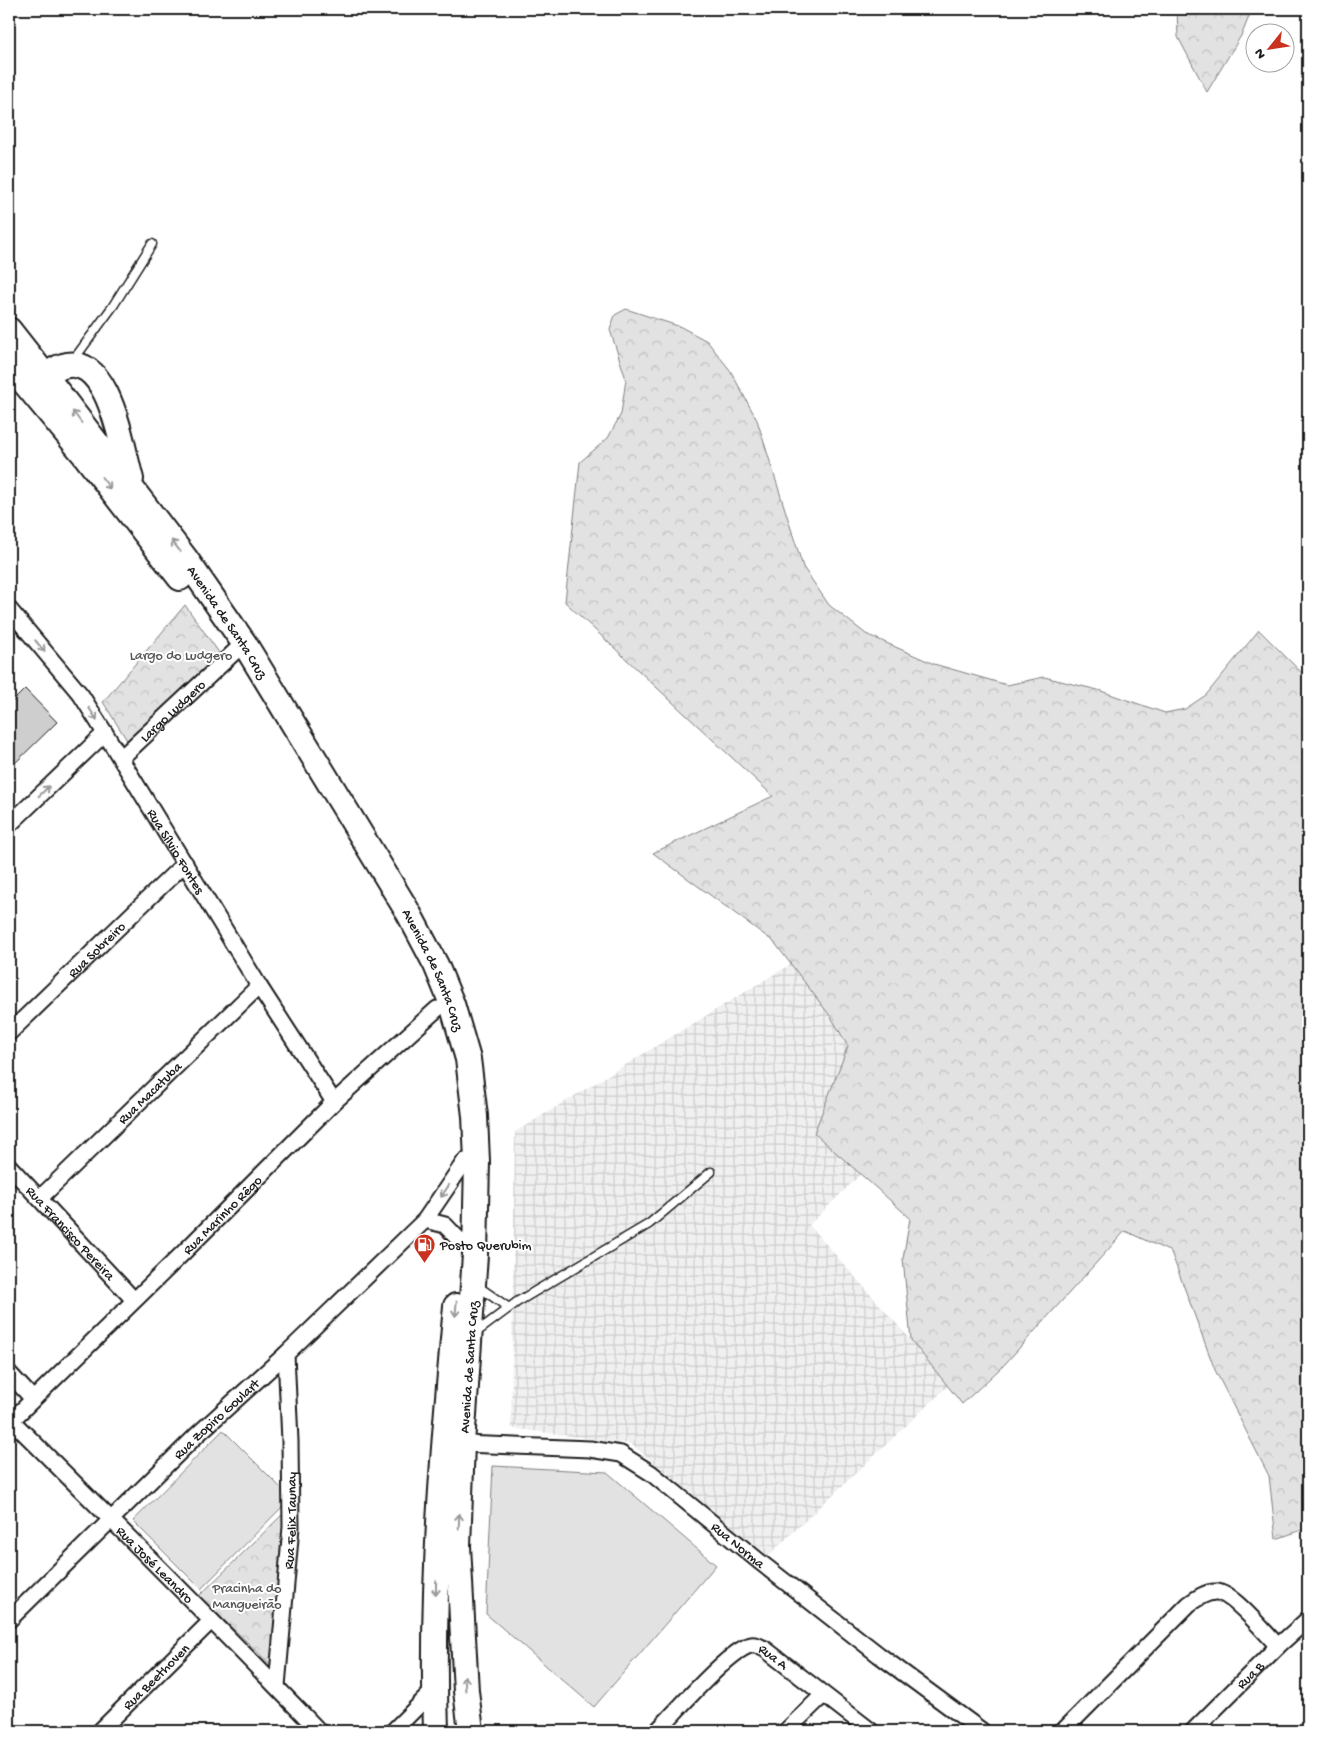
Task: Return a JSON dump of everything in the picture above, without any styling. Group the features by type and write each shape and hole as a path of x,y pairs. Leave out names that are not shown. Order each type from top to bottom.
{"main road":[{"name":"Avenida de Santa Cruz","path":"9,330 185,558 397,922 424,975 437,1009 455,1076 462,1120 465,1161 462,1243 444,1445 438,1540 434,1689 436,1731"},
{"path":"43,406 42,391 46,376 58,367 71,363 82,365 94,374 104,390 112,409 131,479 143,503"},
{"name":"Avenida de Santa Cruz","path":"9,364 83,453 173,569 238,648 408,912 436,965 452,1004 468,1059 475,1116 477,1161 473,1283 462,1444 458,1546 466,1690 471,1731"}],"street":[{"name":"Rua Sílvio Fontes","path":"9,609 80,696 105,733 260,986 334,1102"},
{"name":"Largo Ludgero","path":"121,758 238,648"},
{"path":"9,825 105,733"},
{"name":"Rua Sobreiro","path":"9,1034 185,863"},
{"name":"Rua Macatuba","path":"40,1198 260,986"},
{"name":"Rua Marinho Rêgo","path":"10,1421 334,1102 437,1009"},
{"name":"Rua Zopiro Goulart","path":"9,1620 198,1434 286,1354 425,1220 465,1161"},
{"name":"Rua Francisco Pereira","path":"9,1166 134,1300"},
{"path":"425,1220 446,1225 462,1243"},
{"name":"Rua Felix Taunay","path":"277,1686 291,1527 286,1354"},
{"path":"9,1373 32,1398"},
{"name":"Rua José Leandro","path":"10,1421 277,1686 319,1731"},
{"name":"Rua Norma","path":"462,1444 590,1450 621,1454 651,1473 760,1562 879,1655 982,1731"},
{"path":"1063,1731 1189,1604 1211,1592 1228,1595 1278,1646"},
{"name":"Rua B","path":"1194,1731 1278,1646 1308,1619"},
{"name":"Rua Beethoven","path":"100,1731 211,1622"},
{"name":"Rua A","path":"657,1731 729,1658 745,1647 754,1645 765,1649 871,1731"},
{"path":"392,1731 434,1689"},
{"path":"786,1731 823,1695"}],"lane":[{"path":"71,363 113,306 152,244"},
{"path":"470,1336 509,1308 649,1224 711,1172"},
{"path":"473,1283 509,1308"}],"shaded area":[{"path":"791,964 831,1017 848,1047 814,1133 861,1174 809,1225 911,1340 948,1386 768,1556 631,1444 511,1428 515,1132"}],"green space":[{"path":"1177,9 1252,9 1247,22 1244,22 1242,34 1207,92 1178,37"},
{"path":"626,309 681,327 707,341 730,370 757,420 803,567 829,605 866,634 934,664 1007,685 1044,677 1098,690 1165,713 1185,709 1206,695 1259,630 1308,679 1308,1528 1276,1539 1269,1476 1215,1370 1171,1252 1125,1231 1004,1365 962,1404 911,1340 903,1259 910,1218 814,1133 848,1046 831,1017 774,942 653,853 773,796 565,602 580,462 608,438 621,414 626,379 610,330 615,315"},
{"name":"Largo do Ludgero","path":"185,605 220,654 130,745 103,702"},
{"path":"223,1430 291,1498 201,1589 133,1521"},
{"path":"493,1466 607,1472 716,1565 594,1707 486,1614"},
{"name":"Pracinha do Mangueirão","path":"288,1509 278,1644 270,1664 199,1596"}],"building":[{"path":"25,689 57,722 9,769 9,705"}],"place":[{"name":"Posto Querubim","path":"424,1263"}]}
